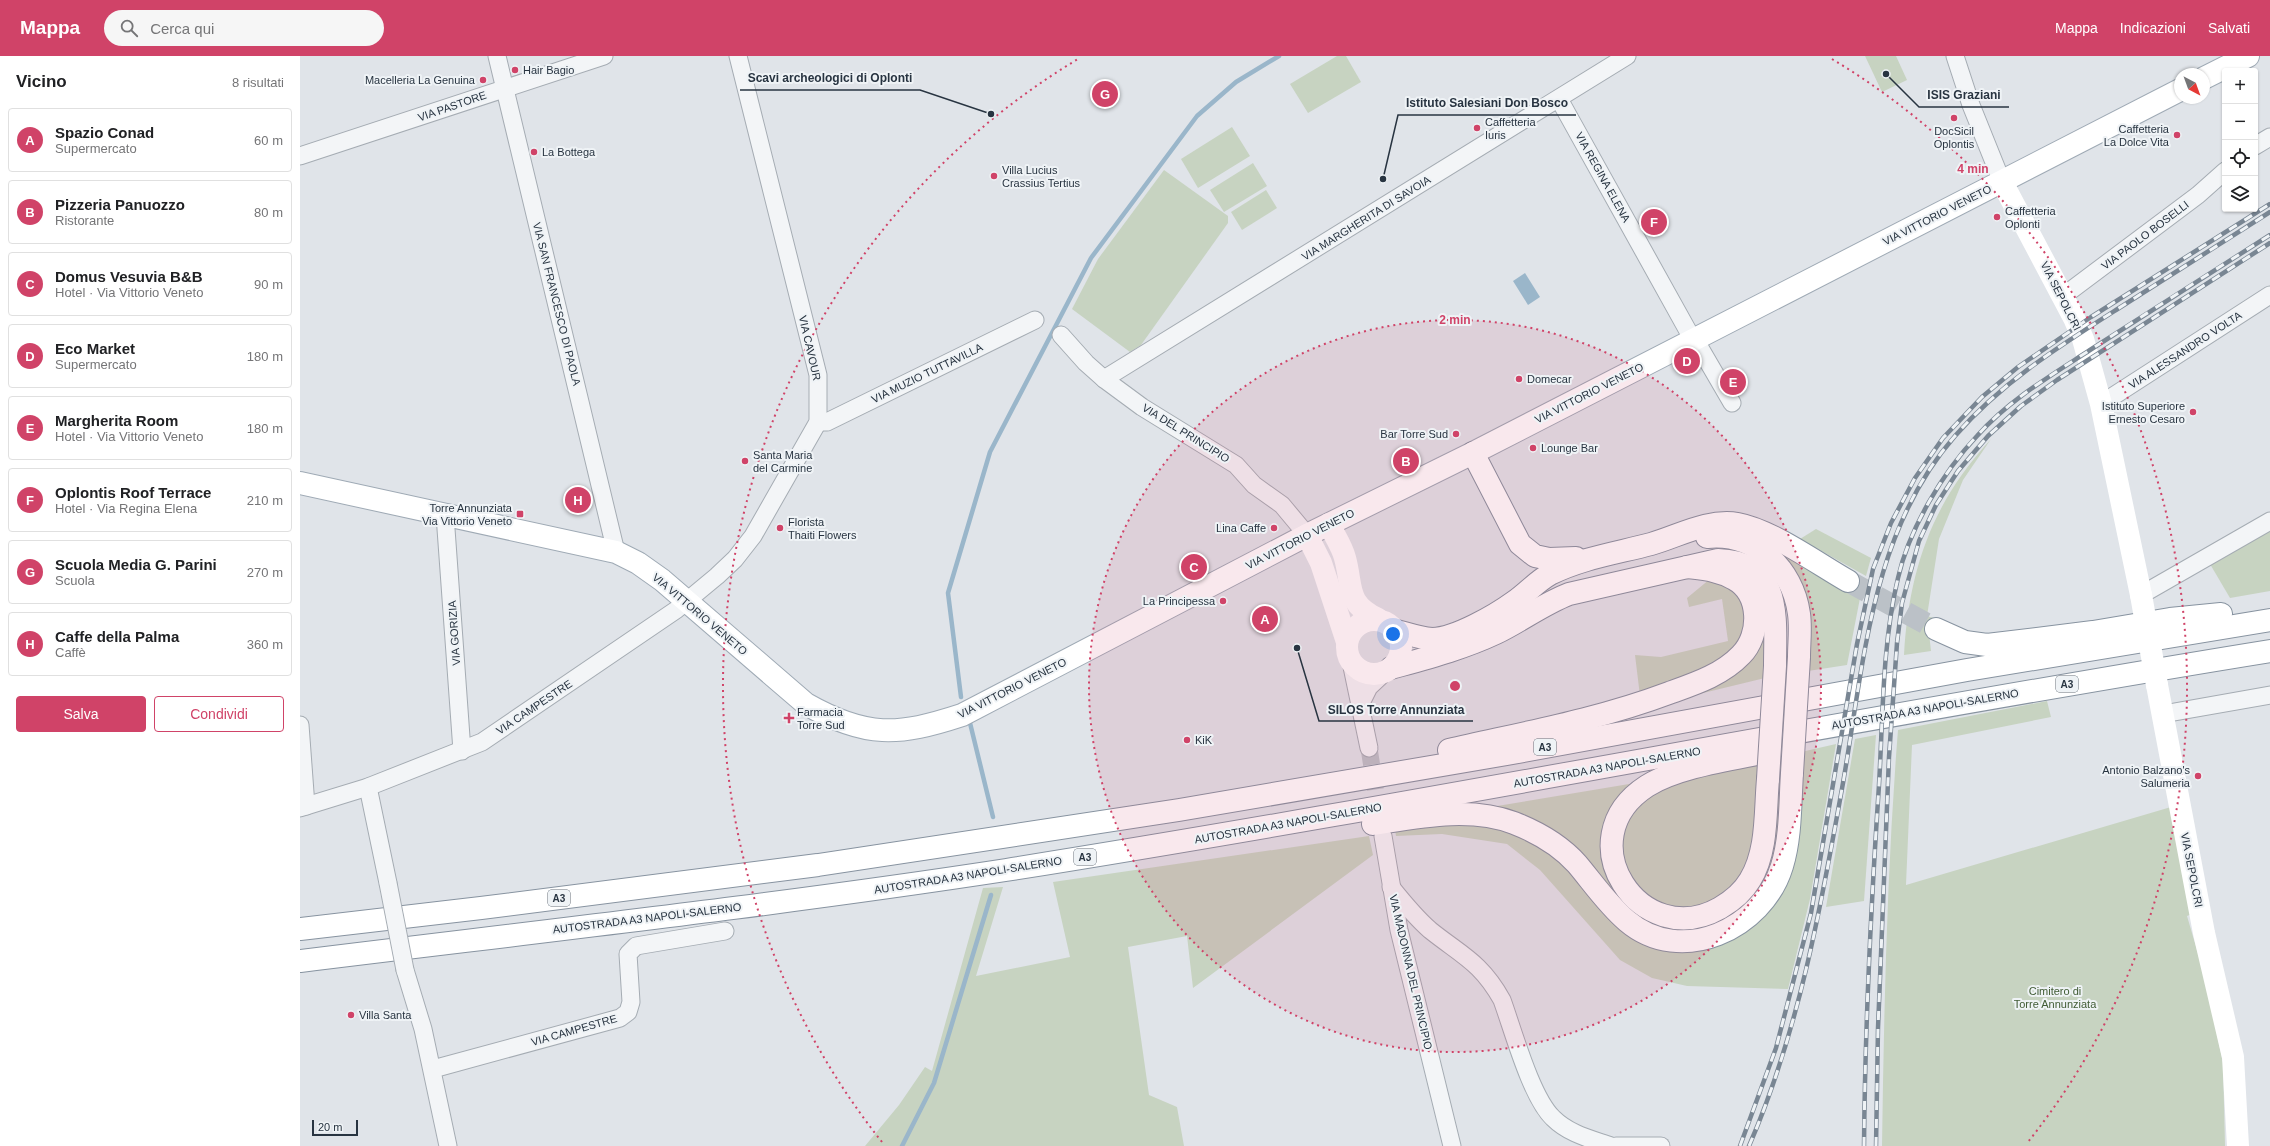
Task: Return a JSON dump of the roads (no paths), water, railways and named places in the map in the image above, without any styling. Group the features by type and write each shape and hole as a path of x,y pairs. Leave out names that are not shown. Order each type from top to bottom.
{"main road":[{"path":"2210,75 2248,56"},
{"name":"VIA VITTORIO VENETO","path":"300,483 616,552 638,563 806,704 849,726 871,730 900,730 930,725 962,715 1307,535 1473,453 2174,93"},
{"name":"VIA SEPOLCRI","path":"2002,182 2084,339 2101,404 2140,595 2204,933 2233,1057 2238,1146"},
{"path":"1473,453 1520,544 1535,556 1549,559 1562,560 1599,556"},
{"path":"1329,524 1345,558 1348,581 1353,598 1358,606 1378,619 1392,625 1397,630 1402,646 1400,655 1388,670"},
{"path":"1397,630 1432,639 1462,630 1495,614 1515,602 1536,583 1548,575 1599,556 1652,543 1689,530 1723,524 1738,524 1754,528 1771,536 1848,581"},
{"path":"1307,535 1321,563 1349,652 1356,668 1370,674 1388,670 1473,643 1514,623 1553,600 1569,594 1718,560 1731,560 1743,564 1761,578 1773,602 1776,616 1775,666 1768,779 1764,835 1757,864 1750,880 1738,896 1712,913 1693,919 1665,916 1648,908 1635,898 1625,886 1612,858 1614,828 1622,810 1634,796 1647,786 1682,771 1788,747 1864,719"},
{"path":"1175,842 1237,844 1408,818 1453,814 1484,816 1513,822 1542,836 1560,848 1576,863 1627,921 1644,932 1665,940 1690,942 1712,938 1731,930 1748,918 1764,900 1782,867 1785,853 1792,773 1799,657 1799,614 1795,596 1778,564 1767,553 1738,540 1714,536 1652,543"},
{"path":"1334,784 1428,755 1578,722 1644,702 1718,674 1732,664 1750,645 1754,634 1755,613 1751,600 1736,580 1715,571 1687,567"},
{"path":"1936,628 1965,642 1987,645 2093,632 2170,619 2237,613 2270,613"},
{"path":"1349,652 1349,636 1358,625 1371,619 1378,619"},
{"name":"A3","path":"300,929 481,908 818,865 1178,810 1334,784 1967,670 2270,620"},
{"name":"AUTOSTRADA A3 NAPOLI-SALERNO","path":"300,961 822,896 1175,842 1404,803 1864,719 2270,651"}],"street":[{"name":"VIA SAN FRANCESCO DI PAOLA","path":"497,56 616,552"},
{"name":"VIA PASTORE","path":"300,156 604,56"},
{"name":"VIA CAVOUR","path":"685,601 735,559 753,536 818,422 818,375 738,56"},
{"name":"VIA MARGHERITA DI SAVOIA","path":"1104,379 1627,56"},
{"name":"VIA SEPOLCRI","path":"1955,56 1971,105 2002,182"},
{"name":"VIA REGINA ELENA","path":"1559,99 1693,340"},
{"path":"2258,144 2270,137"},
{"name":"VIA PAOLO BOSELLI","path":"2062,297 2214,182 2222,174"},
{"name":"VIA ALESSANDRO VOLTA","path":"2101,404 2270,295"},
{"name":"VIA MUZIO TUTTAVILLA","path":"818,422 827,422 1035,320"},
{"name":"VIA DEL PRINCIPIO","path":"1061,335 1086,364 1104,379 1142,407 1236,465 1254,485 1282,505 1307,535"},
{"path":"1693,340 1700,348 1732,403"},
{"name":"VIA GORIZIA","path":"445,514 462,751"},
{"path":"2140,595 2270,521"},
{"name":"VIA CAMPESTRE","path":"303,807 368,787 482,742 619,650 676,610 685,601"},
{"path":"1349,652 1368,748"},
{"path":"1359,707 1369,687 1388,670"},
{"path":"2163,714 2270,695"},
{"path":"300,725 303,807"},
{"path":"368,787 405,970 409,987 424,1029 448,1146"},
{"path":"1383,836 1391,887"},
{"name":"VIA MADONNA DEL PRINCIPIO","path":"1391,887 1399,930 1452,1146"},
{"name":"VIA MADONNA DEL PRINCIPIO","path":"1391,887 1412,913 1431,931 1468,957 1494,986 1502,1000 1538,1098 1553,1118 1577,1135 1611,1146"},
{"name":"VIA CAMPESTRE","path":"433,1069 620,1018 628,1012 631,1002 628,954 636,946 725,931"},
{"path":"1616,1146 1660,1146"}],"water":[{"path":"1525,273 1540,297 1528,305 1513,281"}],"waterway":[{"path":"961,697 948,593 990,452 1091,258 1197,116 1236,82 1279,56"},
{"path":"970,723 993,817"},
{"path":"902,1146 934,1083 991,895"}],"tunnel":[{"path":"1848,581 1936,629"},
{"path":"1369,748 1380,819"}],"railway":[{"path":"1740,1146 1776,1048 1811,913 1857,644 1873,569 1891,523 1915,478 1943,438 1982,397 2018,367 2091,317 2270,204"},
{"path":"1749,1146 1782,1058 1795,1013 1817,922 1875,600 1888,556 1905,514 1927,474 1955,436 1973,417 1991,399 2031,367 2094,324 2270,212"},
{"path":"1864,1146 1869,965 1884,681 1893,603 1903,559 1910,540 1929,502 1952,466 1964,450 1989,423 2003,411 2030,389 2060,369 2270,235"},
{"path":"1876,1146 1878,1028 1889,757 1897,643 1902,603 1919,541 1936,505 1958,471 1988,436 2021,406 2057,380 2270,243"}],"place":[{"name":"Hair Bagio","path":"515,70"},
{"name":"ISIS Graziani","path":"1886,74"},
{"name":"Macelleria La Genuina","path":"483,80"},
{"name":"Scuola Media G. Parini","path":"1105,94"},
{"name":"Scavi archeologici di Oplonti","path":"991,114"},
{"name":"DocSicil Oplontis","path":"1954,118"},
{"name":"Caffetteria Iuris","path":"1477,128"},
{"name":"Caffetteria La Dolce Vita","path":"2177,135"},
{"name":"La Bottega","path":"534,152"},
{"name":"Villa Lucius Crassius Tertius","path":"994,176"},
{"name":"Istituto Salesiani Don Bosco","path":"1383,179"},
{"name":"Caffetteria Oplonti","path":"1997,217"},
{"name":"Oplontis Roof Terrace","path":"1654,222"},
{"name":"Eco Market","path":"1687,361"},
{"name":"Domecar","path":"1519,379"},
{"name":"Margherita Room","path":"1733,382"},
{"name":"Istituto Superiore Ernesto Cesaro","path":"2193,412"},
{"name":"Bar Torre Sud","path":"1456,434"},
{"name":"Lounge Bar","path":"1533,448"},
{"name":"Santa Maria del Carmine","path":"745,461"},
{"name":"Pizzeria Panuozzo","path":"1406,461"},
{"name":"Caffe della Palma","path":"578,500"},
{"name":"Torre Annunziata Via Vittorio Veneto","path":"520,514"},
{"name":"Florista Thaiti Flowers","path":"780,528"},
{"name":"Lina Caffe","path":"1274,528"},
{"name":"Domus Vesuvia B&B","path":"1194,567"},
{"name":"La Principessa","path":"1223,601"},
{"name":"Spazio Conad","path":"1265,619"},
{"name":"SILOS Torre Annunziata","path":"1297,648"},
{"name":"Farmacia Torre Sud","path":"789,718"},
{"name":"KiK","path":"1187,740"},
{"name":"Antonio Balzano's Salumeria","path":"2198,776"},
{"name":"Villa Santa","path":"351,1015"}],"park label":[{"name":"Cimitero di Torre Annunziata","path":"2055,997"}]}
